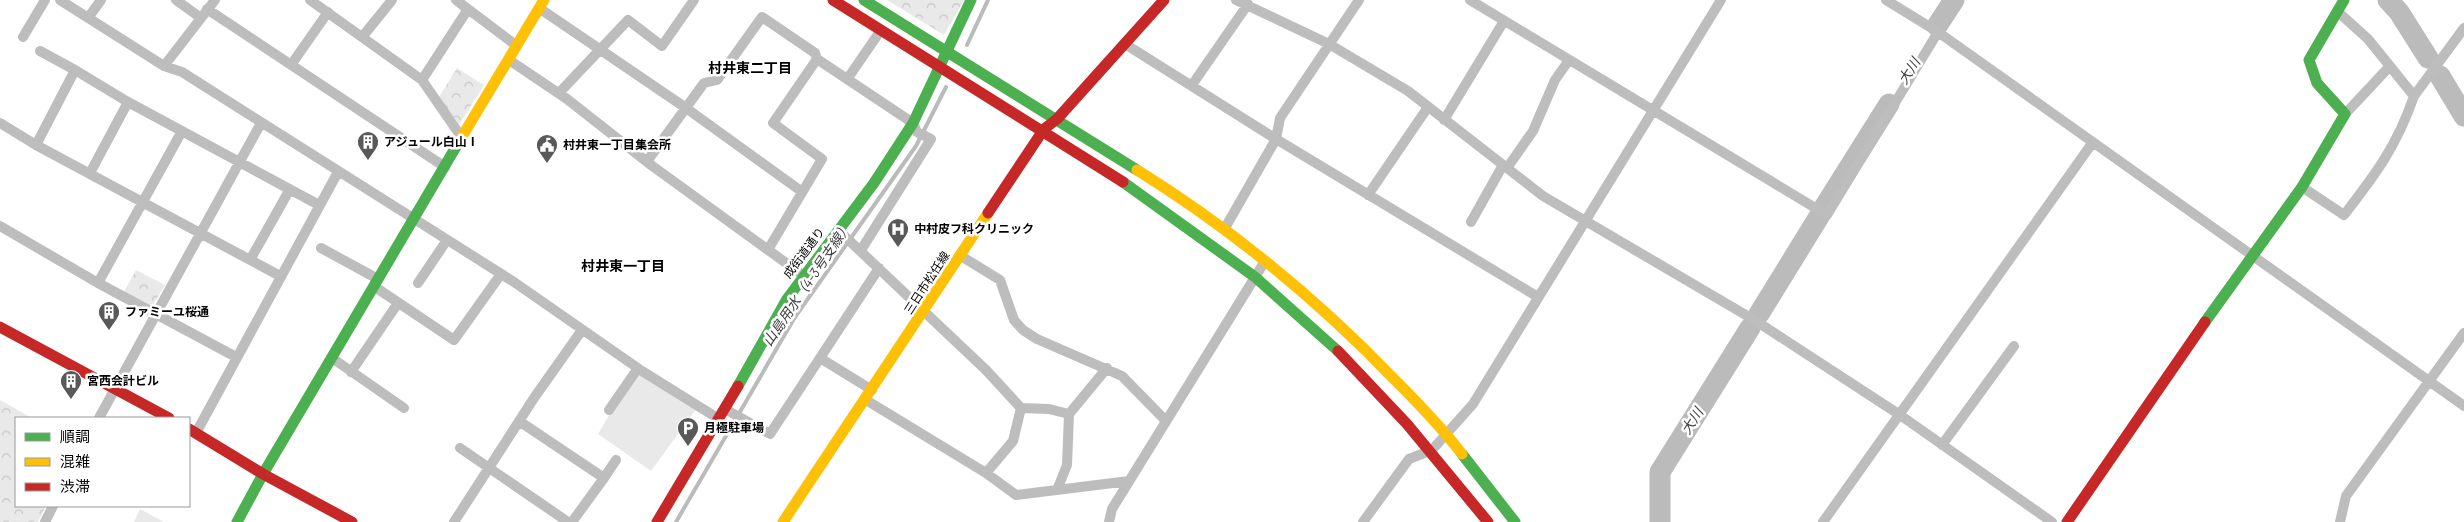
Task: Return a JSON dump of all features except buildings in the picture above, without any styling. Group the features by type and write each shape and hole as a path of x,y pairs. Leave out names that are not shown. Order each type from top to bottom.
{"street":[{"path":"22,37 44,0"},
{"path":"60,0 164,66 182,72 501,274 638,368 770,434 879,268"},
{"path":"88,18 101,0"},
{"path":"176,0 201,18"},
{"path":"164,66 215,0"},
{"path":"310,0 363,36 422,80 462,138"},
{"path":"363,36 392,0"},
{"path":"456,0 517,46"},
{"path":"559,93 628,20 662,46 694,0"},
{"path":"833,0 1044,130 1166,211 1256,278 1302,318 1378,390 1432,450 1488,522"},
{"path":"864,0 1057,119 1182,198 1225,228 1305,294 1370,354 1447,434 1514,522"},
{"name":"成街道通り","path":"657,522 725,413 787,299 804,276 850,241 874,183 919,131 939,66 971,0"},
{"name":"三日市松任線","path":"783,522 1044,130 1057,119 1164,0"},
{"path":"1236,0 1248,4 1329,44 1408,91 1543,196 1756,321 1900,415 2052,522"},
{"path":"1225,228 1276,139 1280,118 1359,0"},
{"path":"1470,0 1827,216 1938,32"},
{"path":"1363,522 1409,458 1432,450 1473,404 1721,0"},
{"path":"1886,0 1938,32 2464,406"},
{"path":"2344,0 2309,60 2310,71 2318,84 2345,114"},
{"path":"237,522 263,474 377,283 413,218 541,4 598,50 686,108 801,192"},
{"path":"1192,85 1248,4"},
{"path":"207,9 445,167"},
{"path":"422,80 468,9"},
{"path":"2337,11 2368,39 2414,96"},
{"path":"291,65 328,12"},
{"path":"648,160 704,83 717,80 762,17 815,53 817,59 848,78 931,139 850,241 986,370 1021,408 1049,409 1070,414"},
{"path":"1444,120 1504,21"},
{"path":"2302,188 2344,215 2382,166 2404,128 2414,96 2464,28"},
{"path":"848,78 881,30"},
{"path":"1125,44 1276,139 1538,297"},
{"path":"40,51 128,102 319,204"},
{"path":"769,248 822,159 773,123 817,59"},
{"path":"509,60 559,93 804,276"},
{"path":"1471,222 1505,167 1532,131 1555,80 1569,60"},
{"path":"2067,522 2251,256 2302,188 2345,114 2390,66"},
{"path":"36,145 75,70"},
{"path":"90,174 128,102"},
{"path":"1368,194 1428,106"},
{"path":"0,123 36,145 280,276"},
{"path":"100,417 261,123"},
{"path":"98,283 182,131"},
{"path":"1823,522 2093,142"},
{"path":"338,172 236,357 192,431 263,474 352,522"},
{"path":"250,260 290,189"},
{"path":"0,226 98,283 236,357"},
{"path":"418,283 447,240"},
{"path":"321,248 377,283 398,303 454,340 501,274"},
{"path":"961,256 1000,280 1014,320 1023,330 1037,339 1122,376 1166,420"},
{"path":"1109,522 1112,509 1265,261"},
{"path":"351,372 398,303"},
{"path":"0,327 167,417"},
{"path":"456,521 519,420 582,330"},
{"path":"2340,522 2346,496 2464,333"},
{"path":"1942,445 2014,346"},
{"path":"332,358 404,408"},
{"path":"820,358 869,395 1016,495 1129,481"},
{"path":"608,410 638,368"},
{"path":"1057,490 1067,465 1070,414 1107,368"},
{"path":"986,473 1013,441 1021,408"},
{"path":"519,420 604,478"},
{"path":"460,448 570,522 616,460"},
{"path":"45,522 52,507"}],"green space":[{"path":"887,0 964,0 944,35"},
{"path":"457,68 484,85 459,125 439,97"},
{"path":"136,270 165,285 152,307 124,292"},
{"path":"636,370 697,408 651,471 598,434"},
{"path":"0,400 30,417 15,417 15,507 46,507 38,522 0,522"},
{"path":"140,509 164,522 134,522"}],"waterway":[{"name":"山島用水（4-3号支線）","path":"967,45 988,0"},
{"path":"1937,26 1954,0"},
{"path":"2388,0 2399,12 2428,58"},
{"path":"2440,76 2464,116"},
{"name":"山島用水（4-3号支線）","path":"676,522 795,317 916,146 946,87"},
{"name":"大川","path":"1823,209 1889,104"},
{"name":"大川","path":"1759,314 1820,215"},
{"name":"大川","path":"1660,522 1660,472 1750,328"}],"traffic: fast":[{"path":"864,0 1137,170"},
{"path":"738,386 787,299 874,183 913,123 971,0"},
{"path":"2205,322 2302,187 2345,114 2317,83 2309,60 2344,0"},
{"path":"237,522 263,474 460,140"},
{"path":"1123,182 1255,277 1338,351"},
{"path":"1462,454 1515,522"}],"traffic: slow":[{"path":"460,140 544,0"},
{"path":"1137,170 1207,216 1305,294 1405,390 1462,454"},
{"path":"783,522 988,213"}],"traffic: jam":[{"path":"833,0 1123,182"},
{"path":"988,213 1044,129 1057,119 1164,0"},
{"path":"2067,522 2205,322"},
{"path":"0,327 167,417"},
{"path":"1338,351 1407,424 1488,522"},
{"path":"657,522 738,386"},
{"path":"190,430 263,474 352,522"}],"place":[{"name":"アジュール白山Ⅰ","path":"368,161"},
{"name":"村井東一丁目集会所","path":"547,164"},
{"name":"中村皮フ科クリニック","path":"898,248"},
{"name":"ファミーユ桜通","path":"109,331"},
{"name":"宮西会計ビル","path":"71,400"},
{"name":"月極駐車場","path":"688,447"}],"district":[{"name":"村井東二丁目","path":"750,68"},
{"name":"村井東一丁目","path":"623,266"}]}
